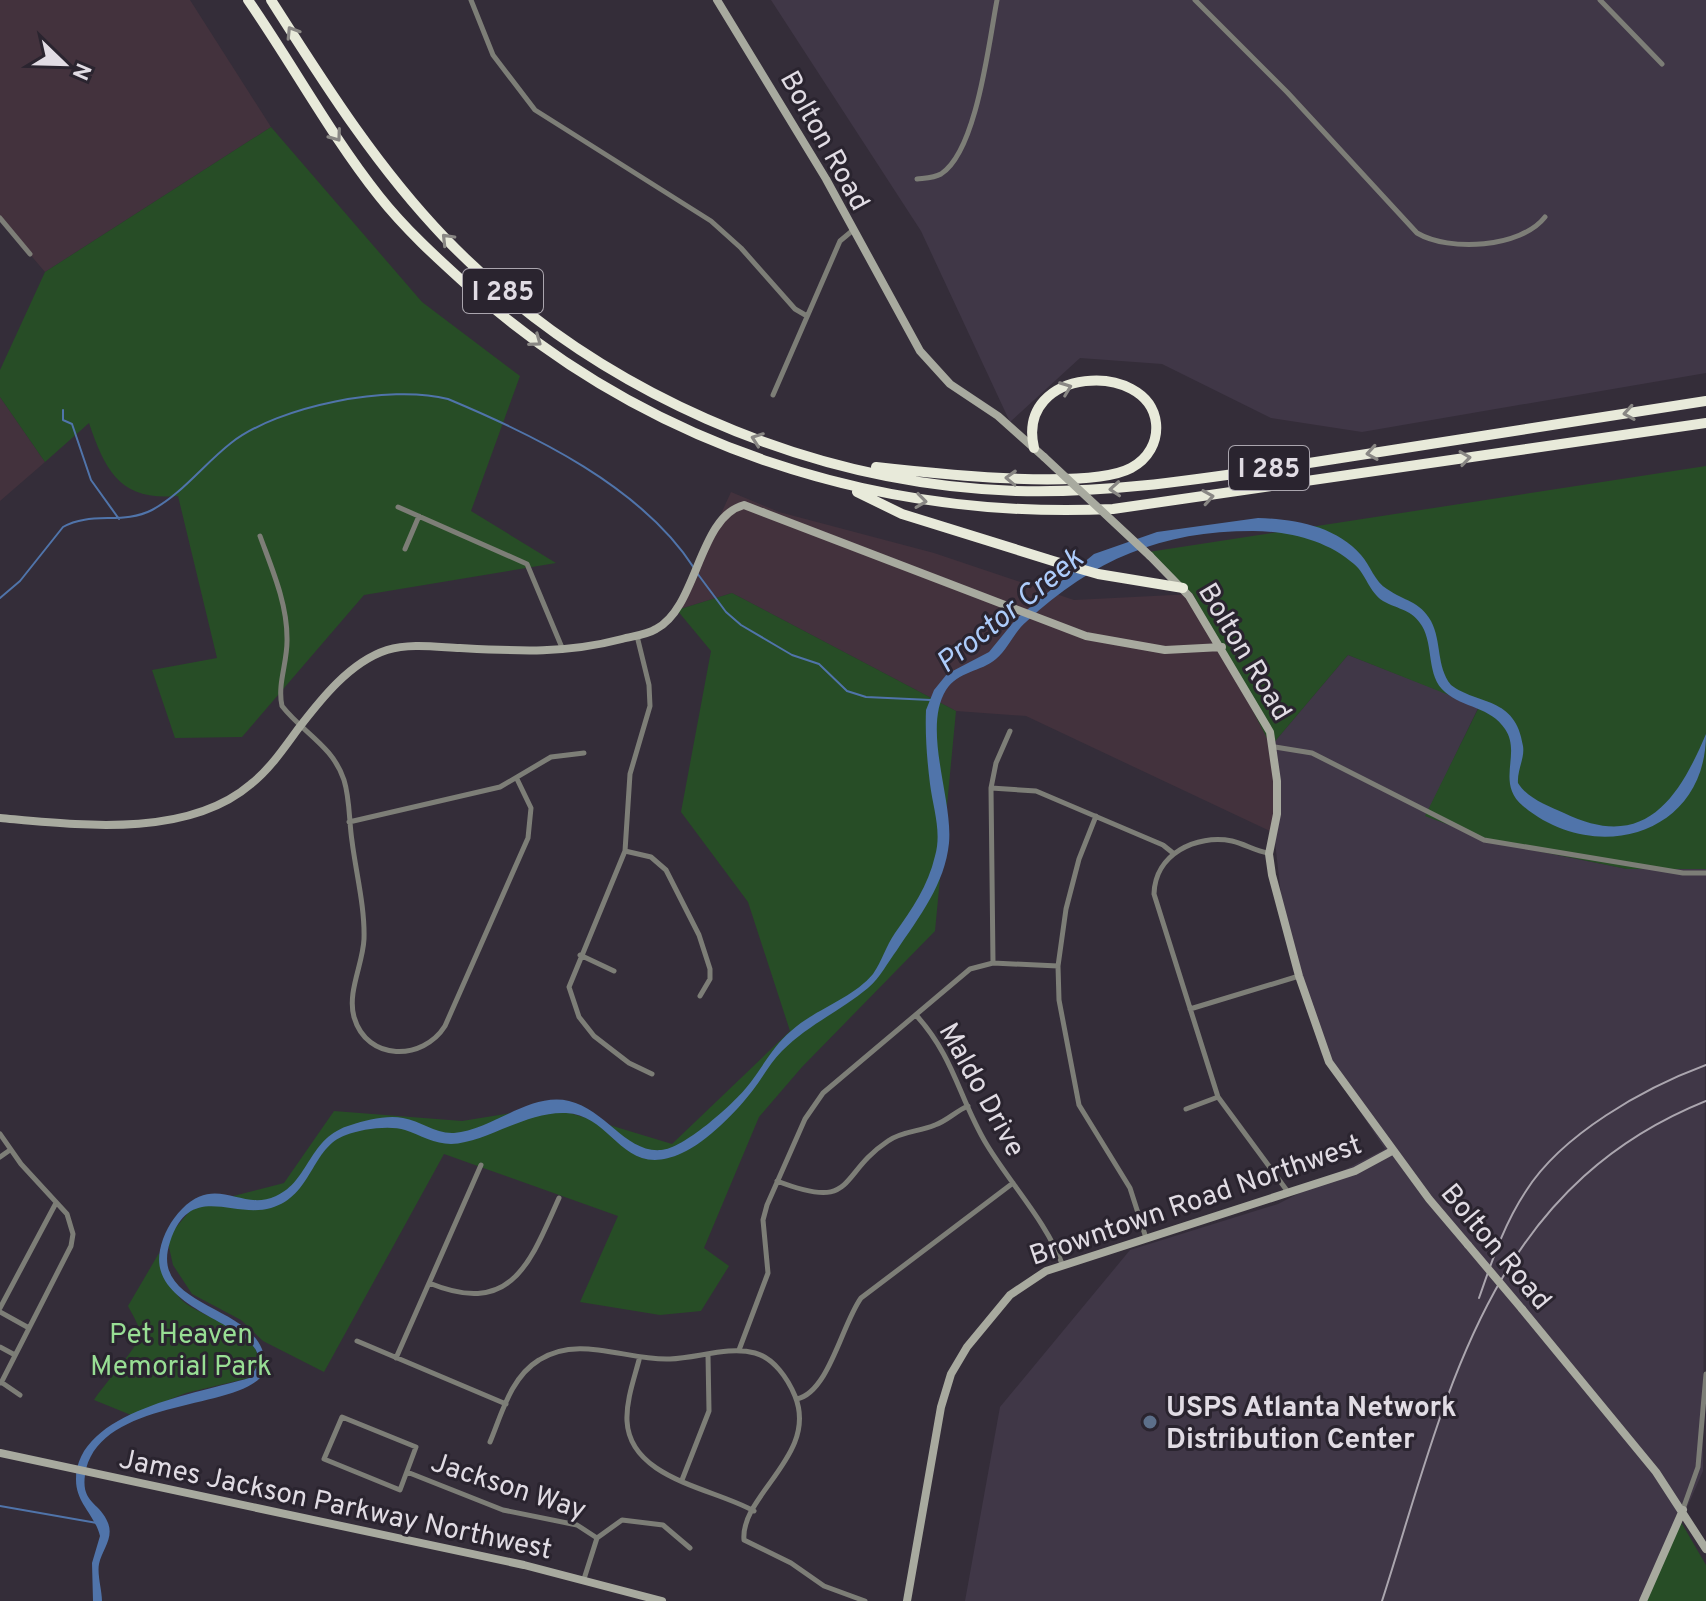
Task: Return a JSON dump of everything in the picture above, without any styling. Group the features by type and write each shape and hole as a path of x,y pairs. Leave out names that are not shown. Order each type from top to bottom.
{"highway":[{"name":"I 285","path":"248,0 378,196 429,251 514,326 593,380 669,423 751,457 844,486 986,508 1113,509 1706,423"},
{"name":"I 285","path":"271,0 373,155 444,237 504,292 559,335 660,397 748,436 832,463 922,482 986,489 1141,487 1706,401"},
{"path":"832,463 1013,478 1108,475 1131,468 1149,452 1156,436 1155,418 1142,395 1125,385 1103,381 1078,383 1048,396 1037,406 1030,426 1034,448"},
{"path":"844,486 902,514 1053,561 1121,578 1183,588"}],"main road":[{"name":"Bolton Road","path":"717,0 826,179 852,231 931,366 1034,448 1150,556 1183,588 1222,647 1260,710 1275,747 1277,814 1269,854 1299,976 1329,1062 1392,1151 1629,1436 1683,1510 1706,1549"},
{"path":"0,818 110,827 202,811 250,785 322,699 363,662 392,649 563,651 654,631 666,621 693,579 721,517 731,508 744,505 1086,636 1139,648 1222,647"},
{"name":"Browntown Road Northwest","path":"907,1601 941,1407 951,1374 967,1347 1010,1295 1034,1277 1063,1266 1355,1171 1392,1151"},
{"name":"James Jackson Parkway Northwest","path":"0,1453 584,1579 662,1601"},
{"path":"1643,1601 1683,1510"}],"street":[{"path":"471,0 493,55 535,110 711,221 741,248 795,309 807,316"},
{"path":"917,179 934,177 946,169 971,125 997,0"},
{"path":"1195,0 1277,81 1417,233 1439,244 1465,246 1525,235 1545,217"},
{"path":"1600,0 1662,64"},
{"path":"0,218 30,254"},
{"path":"773,395 840,241 852,231"},
{"path":"398,507 527,564 563,651"},
{"path":"405,549 419,516"},
{"path":"260,536 283,604 287,633 280,697 282,706 325,746 339,765 345,785 364,935 352,998 354,1017 363,1034 377,1046 395,1052 414,1051 432,1042 445,1026 528,838 531,808 517,779"},
{"path":"636,635 649,685 650,706 630,774 625,851 569,987 579,1017 606,1048 652,1074"},
{"path":"993,963 991,788 996,763 1010,731"},
{"path":"1275,747 1312,753 1484,840 1638,866 1706,873"},
{"path":"349,822 445,801 517,779 551,757 584,753"},
{"path":"991,788 1036,791 1163,845 1173,853"},
{"path":"1096,816 1071,885 1058,966 1059,1000 1074,1092 1084,1117 1130,1188 1147,1239"},
{"path":"1269,854 1223,840 1195,844 1173,853 1158,871 1154,894 1218,1097 1288,1193"},
{"path":"625,851 651,857 674,881 710,969 710,979 700,996"},
{"path":"580,955 614,971"},
{"path":"739,1350 768,1273 763,1220 805,1119 823,1093 970,969 993,963 1058,966"},
{"path":"1190,1009 1299,976"},
{"name":"Maldo Drive","path":"916,1015 946,1054 986,1144 1049,1233 1063,1266"},
{"path":"1186,1109 1218,1097"},
{"path":"777,1181 810,1193 836,1190 852,1180 888,1141 938,1124 968,1106"},
{"path":"0,1134 71,1221 71,1246 1,1382 20,1395"},
{"path":"0,1157 10,1150"},
{"path":"396,1358 481,1165"},
{"path":"797,1399 809,1394 821,1381 851,1312 861,1298 1013,1183"},
{"path":"429,1283 471,1295 491,1292 510,1284 532,1260 559,1198"},
{"path":"29,1328 0,1310 56,1203"},
{"path":"357,1341 506,1404"},
{"path":"0,1347 15,1355"},
{"path":"490,1442 506,1404 525,1372 556,1352 588,1348 639,1360 739,1350 756,1353 772,1362 788,1381 797,1399 799,1421 795,1443 754,1511 744,1540 791,1563 824,1586 865,1601"},
{"path":"682,1480 709,1411 708,1355"},
{"path":"639,1360 627,1412 630,1437 648,1463 754,1511"},
{"path":"1683,1510 1698,1467 1706,1374"},
{"name":"Jackson Way","path":"342,1417 416,1447 407,1472 400,1490 324,1459 342,1417"},
{"name":"Jackson Way","path":"407,1472 503,1510 577,1525 597,1538"},
{"path":"584,1579 597,1538 616,1523 632,1519 663,1525 690,1548"}],"shaded area":[{"path":"0,0 190,0 271,127 45,272 0,219"},
{"path":"771,0 1706,0 1706,373 1362,432 1271,418 1162,364 1080,358 1010,422 921,231"},
{"path":"0,397 45,462 0,501"},
{"path":"731,492 779,512 934,553 1074,600 1193,594 1275,753 1274,833 1026,716 956,711 732,593 677,610"},
{"path":"1348,655 1479,706 1426,816 1498,843 1627,869 1706,869 1703,1471 1646,1601 965,1601 1000,1407 1130,1250 1278,1204 1385,1149 1321,1053 1285,930 1274,833 1275,753 1271,746"}],"green space":[{"path":"271,127 422,302 520,376 471,511 556,563 364,595 242,737 175,738 152,670 217,658 178,496 142,494 118,480 102,456 89,423 45,462 0,397 0,370 45,272"},
{"path":"1706,466 1706,869 1627,869 1498,843 1425,816 1479,707 1348,655 1271,746 1193,594 1142,553"},
{"path":"732,593 956,711 935,931 802,1067 759,1117 704,1248 729,1266 701,1311 660,1315 580,1302 618,1216 444,1154 324,1372 263,1341 241,1320 192,1294 173,1265 167,1238 194,1206 284,1183 334,1111 462,1121 550,1107 672,1144 790,1031 748,902 681,812 711,651 677,610"},
{"name":"Pet Heaven Memorial Park","path":"159,1253 164,1272 180,1298 249,1341 257,1352 257,1364 249,1378 186,1393 131,1415 94,1400 139,1340 139,1328 128,1306"},
{"path":"1681,1522 1706,1565 1706,1601 1646,1601"}],"water":[{"path":"1258,518 1300,522 1339,537 1361,555 1383,586 1427,614 1434,629 1443,670 1451,685 1504,710 1519,730 1523,755 1518,783 1532,797 1592,824 1616,826 1637,823 1670,798 1683,780 1706,734 1701,769 1687,797 1667,817 1641,831 1612,836 1582,834 1551,824 1523,806 1511,787 1511,748 1505,729 1492,716 1445,692 1435,678 1426,634 1418,620 1383,601 1354,564 1319,543 1280,533 1220,532 1159,543 1103,566 1077,581 1026,622 996,659 963,675 946,690 939,706 937,744 949,843 947,858 930,900 873,984 782,1051 739,1107 701,1141 682,1153 662,1159 645,1159 632,1153 596,1124 582,1116 566,1113 536,1117 478,1138 451,1144 405,1130 367,1129 334,1141 296,1193 285,1202 256,1210 200,1207 189,1212 178,1223 170,1242 168,1265 176,1283 192,1297 251,1333 262,1350 264,1373 250,1385 228,1394 141,1418 115,1431 95,1450 85,1475 86,1492 105,1516 110,1534 99,1564 102,1601 93,1601 92,1563 100,1536 77,1488 81,1456 96,1437 118,1421 173,1398 249,1378 258,1360 253,1346 238,1333 194,1308 175,1292 162,1274 161,1244 182,1209 207,1194 251,1200 276,1196 296,1180 326,1139 351,1125 377,1118 403,1118 441,1132 454,1133 483,1125 525,1106 554,1100 582,1106 626,1138 649,1149 670,1148 694,1135 739,1096 791,1031 855,990 873,974 919,897 932,867 938,838 928,766 926,710 934,690 947,674 989,652 1016,619 1094,554 1157,532"}],"waterway":[{"path":"0,598 20,581 63,527 73,522 130,517 152,510 173,496 231,443 251,430 305,409 396,394 448,399 550,447 616,488 646,512 694,568"},
{"path":"63,410 63,420 72,424 91,480 119,519"},
{"path":"697,573 726,612 741,625 792,655 819,664 847,691 866,697 931,700"},
{"path":"0,1506 97,1523"}],"railway":[{"path":"1479,1298 1511,1216 1526,1191 1561,1150 1582,1132 1631,1100 1706,1065"},
{"path":"1382,1601 1455,1377 1486,1309 1524,1245 1571,1188 1631,1140 1706,1101"}],"place":[{"name":"USPS Atlanta Network Distribution Center","path":"1150,1422"}],"water label":[{"name":"Proctor Creek","path":"1009,610"}]}
